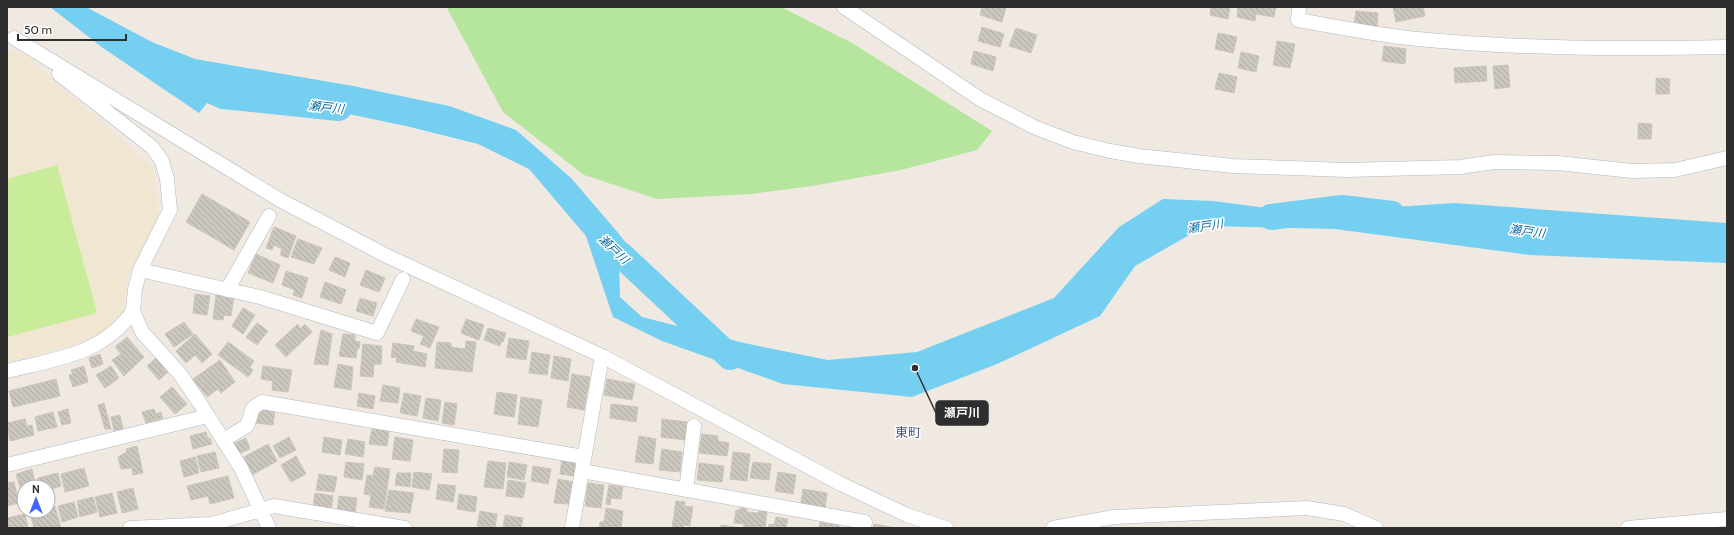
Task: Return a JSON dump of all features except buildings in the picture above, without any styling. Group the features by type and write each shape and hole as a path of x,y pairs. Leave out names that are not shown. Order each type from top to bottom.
{"street":[{"path":"844,7 980,98 1034,127 1073,142 1139,156 1233,166 1347,170 1460,167 1494,162 1558,163 1632,171 1675,170 1727,158"},
{"path":"1299,7 1298,20 1417,39 1513,46 1666,48 1727,47"},
{"path":"7,371 77,353 97,345 127,321 133,311 135,289 140,270 170,210 167,178 162,161 152,147 11,35"},
{"path":"11,35 280,200 387,256 602,356 841,484 907,515 946,528"},
{"path":"227,290 269,216"},
{"path":"140,270 260,297 377,333 403,279"},
{"path":"133,311 142,332 180,374 241,468 269,528"},
{"path":"572,528 602,356"},
{"path":"223,440 247,426 252,408 262,402 584,457"},
{"path":"7,465 208,416"},
{"path":"686,490 694,426"},
{"path":"582,471 865,522 864,528"},
{"path":"130,528 212,524 274,506 405,528"},
{"path":"1054,528 1114,517 1307,508 1344,514 1376,528"},
{"path":"1628,528 1727,519"}],"shaded area":[{"path":"7,50 26,56 154,169 159,218 126,279 124,317 98,339 7,363"}],"green space":[{"path":"448,7 781,7 852,43 992,131 977,150 901,170 812,186 751,194 657,199 584,175 503,112 448,10"},
{"path":"57,165 97,313 7,337 7,179"}],"water":[{"path":"50,7 86,7 152,42 195,59 353,86 449,106 516,130 571,178 619,234 661,288 619,263 620,297 642,317 744,343 828,360 917,352 1054,298 1119,227 1163,199 1213,201 1305,213 1454,203 1727,223 1727,263 1529,255 1335,229 1205,226 1135,266 1100,316 997,364 912,397 783,384 662,341 613,317 586,236 529,169 478,144 406,126 305,105 216,92 199,113 103,48"}],"waterway":[{"name":"瀬戸川","path":"183,77 223,96 339,108"},
{"name":"瀬戸川","path":"1271,217 1342,208 1392,214"},
{"name":"瀬戸川","path":"620,254 730,357"}],"place":[{"name":"瀬戸川","path":"915,368"}],"district":[{"name":"東町","path":"908,432"}]}
